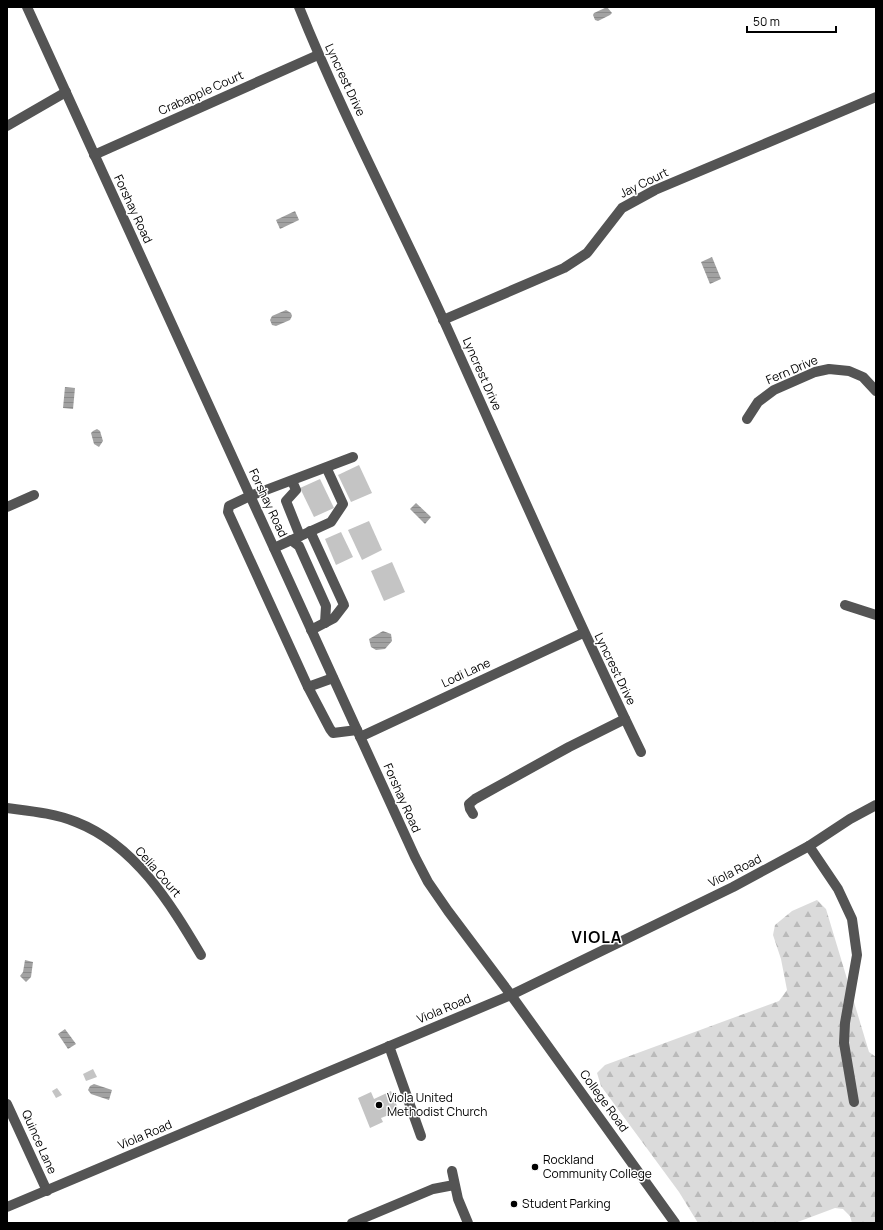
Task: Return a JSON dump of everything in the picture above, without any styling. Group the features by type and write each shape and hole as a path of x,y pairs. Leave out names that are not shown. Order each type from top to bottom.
{"street":[{"name":"Forshay Road","path":"27,7 415,857 428,882 448,911 512,994"},
{"name":"Lyncrest Drive","path":"298,7 318,55 443,320 583,633 641,752"},
{"name":"Crabapple Court","path":"94,155 318,55"},
{"path":"7,126 66,92"},
{"name":"Jay Court","path":"443,320 564,268 587,253 622,208 655,190 876,97"},
{"name":"Fern Drive","path":"747,419 758,402 774,390 815,372 829,369 848,371 863,376 876,391"},
{"path":"333,678 308,687 228,512 229,506 250,496 353,457"},
{"path":"274,548 330,522 343,504 327,468"},
{"path":"292,481 296,490 286,501 300,536 344,605 334,618 311,630"},
{"path":"7,507 34,495"},
{"path":"300,536 299,546 326,606 325,623"},
{"path":"845,605 876,615"},
{"name":"Lodi Lane","path":"308,687 333,733 358,734 583,633"},
{"path":"473,814 469,804 475,799 625,719"},
{"name":"Viola Road","path":"7,1207 512,994 733,887 810,846 850,819 876,805"},
{"name":"Celia Court","path":"7,808 36,811 76,822 110,840 131,859 155,886 178,917 201,955"},
{"path":"810,846 838,889 852,919 857,955 845,1023 844,1043 854,1102"},
{"name":"College Road","path":"512,994 675,1223"},
{"path":"389,1046 421,1136"},
{"name":"Quince Lane","path":"7,1104 47,1191"},
{"path":"452,1171 454,1185 468,1223"},
{"path":"352,1223 433,1189 454,1185"}],"green space":[{"path":"817,900 826,909 869,1052 876,1057 876,1223 852,1223 850,1216 843,1209 835,1208 795,1223 698,1223 679,1192 601,1086 597,1073 605,1065 779,1001 787,990 781,959 773,935 775,925 792,911"}],"shaded area":[{"path":"607,7 612,13 598,21 595,20 593,15 594,13"},
{"path":"295,211 299,220 280,229 276,220"},
{"path":"712,257 721,279 710,284 701,262"},
{"path":"286,310 291,313 292,316 290,320 276,326 272,325 270,320 272,316"},
{"path":"65,387 75,388 73,409 63,408"},
{"path":"97,429 100,431 103,441 99,447 94,444 91,433"},
{"path":"416,503 431,517 425,524 410,509"},
{"path":"383,631 391,634 392,641 385,649 376,650 371,647 369,639"},
{"path":"25,960 33,962 31,977 26,982 20,976 23,972"},
{"path":"65,1029 76,1044 68,1049 58,1034"},
{"path":"94,1084 112,1090 109,1100 91,1094 88,1090 90,1086"}],"building":[{"path":"359,465 372,493 351,502 338,475"},
{"path":"320,479 334,508 314,517 300,488"},
{"path":"369,521 382,550 362,560 348,530"},
{"path":"341,532 353,557 336,565 325,539"},
{"path":"392,562 405,592 384,601 371,571"},
{"path":"93,1069 97,1077 86,1081 83,1074"},
{"path":"57,1088 62,1095 56,1098 52,1091"},
{"name":"Viola United Methodist Church","path":"391,1091 399,1111 381,1118 383,1122 370,1128 358,1098 371,1092 374,1099"}],"place":[{"name":"Viola United Methodist Church","path":"379,1105"},
{"name":"Rockland Community College","path":"535,1167"},
{"name":"Student Parking","path":"514,1204"}],"district":[{"name":"VIOLA","path":"597,937"}]}
